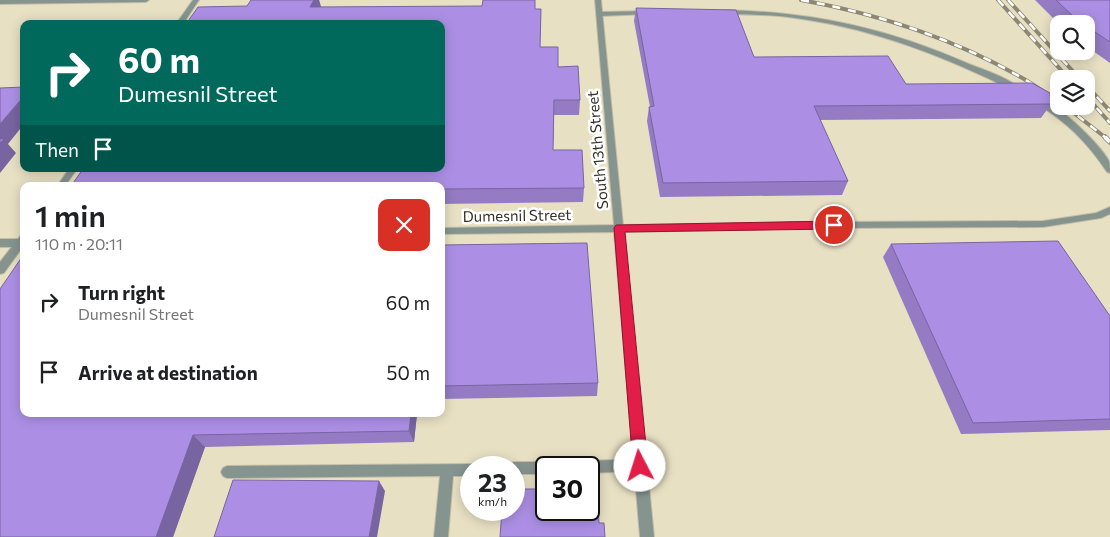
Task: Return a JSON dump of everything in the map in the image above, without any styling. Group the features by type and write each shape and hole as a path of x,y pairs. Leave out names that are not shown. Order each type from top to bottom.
{"street":[{"path":"0,2 146,0"},
{"path":"182,20 196,0"},
{"name":"South 13th Street","path":"598,0 647,537"},
{"path":"719,12 786,14 814,18 876,32 928,49 1026,94 1060,113 1095,148 1110,170"},
{"path":"600,14 659,13"},
{"path":"64,182 72,172"},
{"name":"Dumesnil Street","path":"445,231 1043,224 1098,216 1110,210"},
{"path":"0,243 20,241"},
{"path":"0,270 20,244"},
{"path":"600,467 640,466"},
{"path":"440,537 447,470"},
{"path":"227,472 460,470"}],"building":[{"path":"251,0 314,0 310,7 482,6 483,0 535,0 535,9 541,9 540,47 558,47 558,67 578,66 580,100 554,100 553,150 582,150 584,188 445,189 445,182 74,182 81,172 445,172 445,20 189,20 198,7 247,6"},
{"path":"1056,0 1110,0 1110,42 1095,32 1095,15 1072,15"},
{"path":"636,8 736,10 754,57 888,56 906,84 1032,83 1050,93 1050,104 814,106 848,181 663,183 649,107 654,106"},
{"path":"20,87 20,101 0,124 0,88"},
{"path":"1058,241 1110,316 1110,419 973,423 891,244"},
{"path":"587,243 598,383 445,386 445,245"},
{"path":"20,260 20,417 411,417 409,431 193,435 156,537 0,537 0,289"},
{"path":"233,480 379,481 369,537 214,537"},
{"path":"525,489 535,489 535,521 599,521 599,523 604,523 605,537 500,537 501,521 525,521"}],"railway":[{"path":"801,0 888,21 944,40 998,65 1050,96"},
{"path":"998,0 1061,70"},
{"path":"1008,0 1072,70"},
{"path":"1095,95 1110,111"},
{"path":"1095,106 1110,123"},
{"path":"1077,115 1106,138"},
{"path":"1106,138 1110,142"}],"route":[{"path":"640,466 620,228 834,225"}]}
